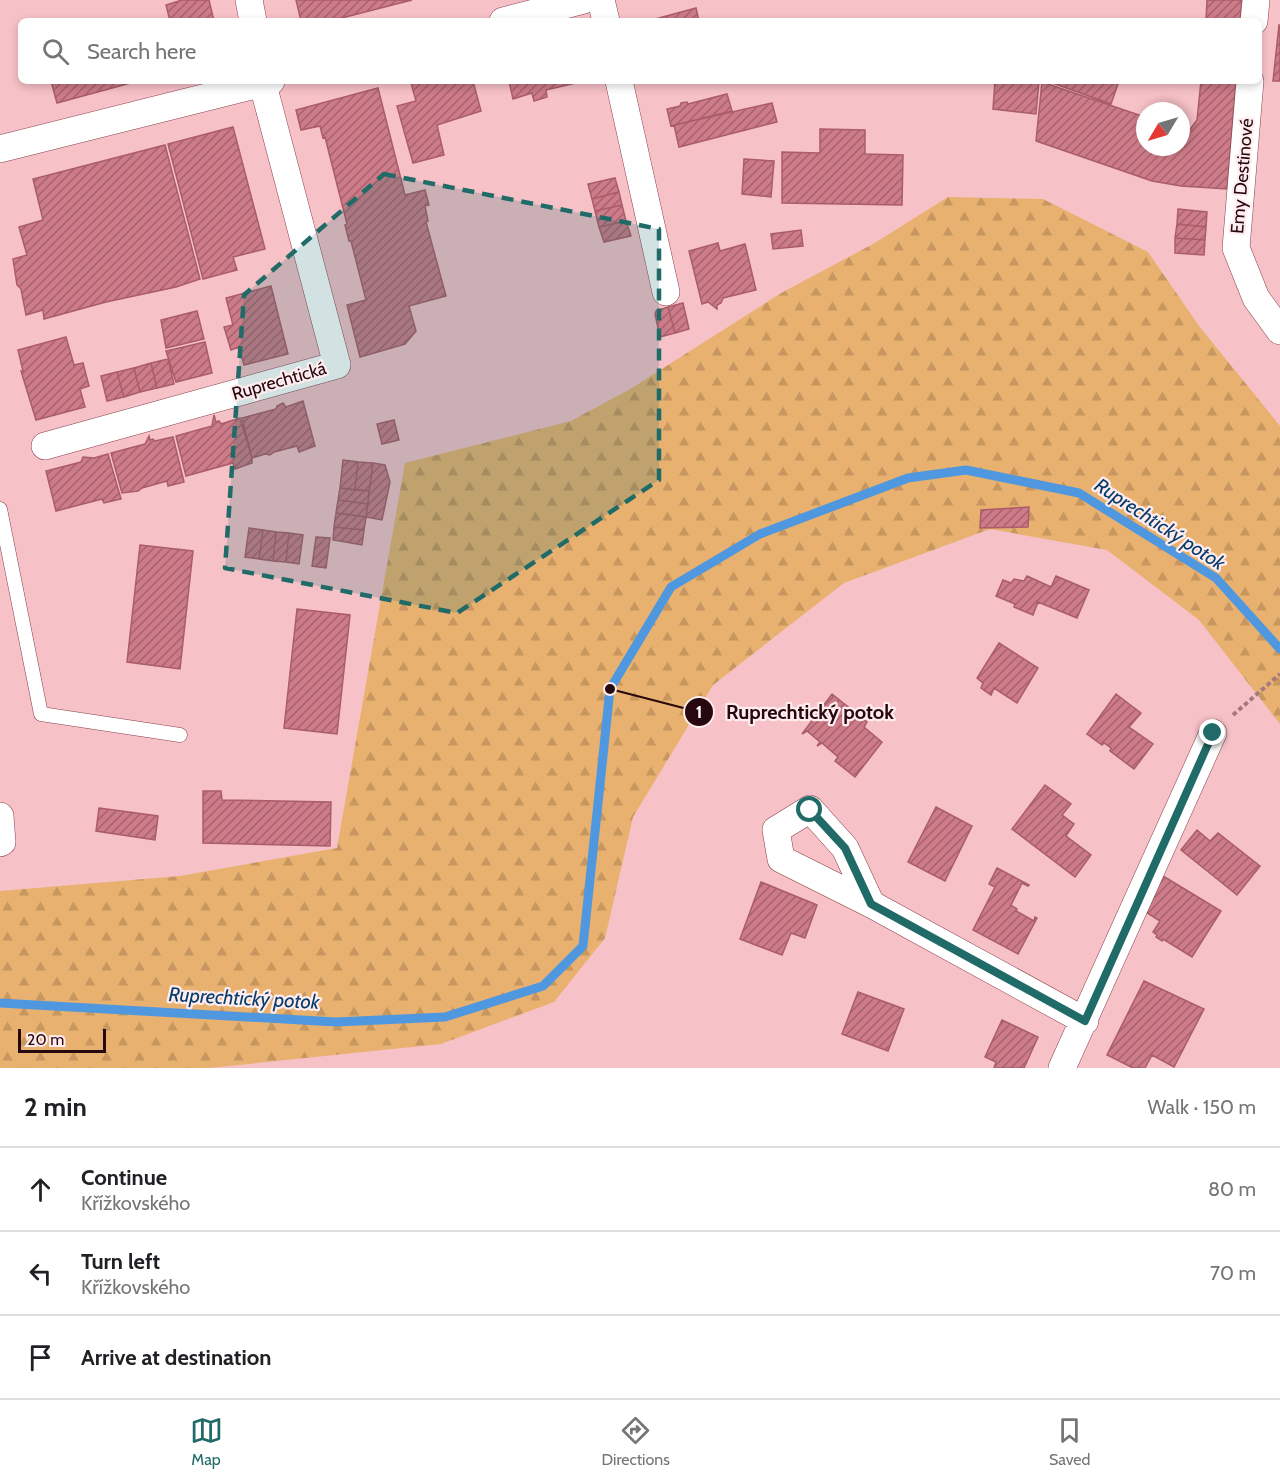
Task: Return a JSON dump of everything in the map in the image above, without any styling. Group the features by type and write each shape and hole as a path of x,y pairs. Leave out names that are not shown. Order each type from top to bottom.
{"street":[{"path":"249,0 252,18"},
{"path":"515,18 584,0"},
{"path":"601,0 605,18"},
{"path":"1254,18 1256,0"},
{"name":"Ruprechtická","path":"0,149 257,84"},
{"name":"Ruprechtická","path":"45,446 337,365 266,84"},
{"path":"620,84 666,292"},
{"name":"Emy Destinové","path":"1250,84 1236,248 1256,298 1280,331"},
{"path":"1062,1068 1213,733"},
{"path":"0,816 2,842 0,843"},
{"path":"871,904 1085,1021"}],"lane":[{"path":"0,509 41,714 180,735"}],"path":[{"path":"1213,733 1280,674"}],"highlighted area":[{"path":"384,174 659,229 659,480 457,613 225,568 244,295"}],"green space":[{"path":"948,197 1043,199 1148,252 1199,326 1280,426 1280,724 1199,620 1107,550 990,529 844,583 713,685 633,817 605,938 554,1002 441,1044 209,1068 0,1068 0,891 180,876 337,848 405,463 571,421 632,388 783,292 873,244"}],"building":[{"path":"182,0 209,0 213,18 169,18 166,5"},
{"path":"296,0 412,0 342,18 300,18"},
{"path":"1207,0 1242,0 1240,18 1206,18"},
{"path":"696,8 698,18 659,18"},
{"path":"1279,25 1280,81 1273,81"},
{"path":"52,84 127,84 57,103"},
{"path":"411,84 474,84 481,111 437,125 444,155 413,163 397,106 416,101"},
{"path":"510,84 572,84 546,90 547,97 534,101 532,93 513,99"},
{"path":"995,84 1039,84 1036,114 993,109"},
{"path":"1042,84 1048,84 1136,114 1136,156 1190,156 1190,129 1197,120 1201,84 1236,84 1227,189 1181,186 1152,181 1036,141"},
{"path":"1055,84 1118,84 1111,104"},
{"path":"378,88 405,195 425,190 429,205 425,206 428,221 426,222 446,296 409,306 416,331 405,344 360,357 347,305 366,300 351,241 349,241 345,225 347,224 325,137 323,138 320,126 301,130 296,110"},
{"path":"727,94 732,111 671,126 667,109 680,106 681,103 687,102 688,104"},
{"path":"772,103 777,122 679,147 674,125"},
{"path":"233,127 265,249 233,257 237,270 203,279 168,144"},
{"path":"820,129 865,130 865,154 903,155 902,205 782,203 782,152 820,153"},
{"path":"165,145 200,279 44,319 43,310 26,315 21,289 17,285 13,259 27,255 19,227 43,220 33,179"},
{"path":"744,159 774,161 771,197 742,194"},
{"path":"615,178 619,192 592,199 588,184"},
{"path":"619,192 622,205 595,211 592,199"},
{"path":"622,205 626,221 599,227 595,211"},
{"path":"1178,209 1207,212 1206,227 1177,224"},
{"path":"626,221 631,236 604,242 599,227"},
{"path":"1177,224 1206,227 1205,240 1175,238"},
{"path":"801,230 803,246 773,249 771,234"},
{"path":"1175,238 1205,240 1204,255 1175,253"},
{"path":"718,243 720,251 745,244 756,290 723,298 717,305 717,309 708,302 702,304 689,251"},
{"path":"271,286 288,354 244,365 239,347 231,350 224,327 233,325 226,298"},
{"path":"683,303 689,329 675,333 668,307"},
{"path":"668,307 675,333 660,337 655,314 656,311"},
{"path":"197,311 204,339 166,348 161,320"},
{"path":"66,337 74,365 83,363 89,386 80,389 85,407 36,420 21,371 23,371 18,350"},
{"path":"205,342 212,373 176,382 166,351"},
{"path":"168,359 174,384 157,388 151,363"},
{"path":"151,363 157,388 140,392 134,368"},
{"path":"134,368 140,392 124,397 117,372"},
{"path":"117,372 124,397 107,401 101,376"},
{"path":"303,401 315,446 299,452 297,446 252,458 242,418 276,409 283,403 286,407"},
{"path":"214,415 216,422 219,421 221,424 240,418 252,463 235,469 233,463 186,476 176,436 212,426"},
{"path":"394,420 399,440 382,444 377,424"},
{"path":"149,436 150,440 155,441 173,437 184,482 168,486 167,481 138,491 122,493 111,453 145,444"},
{"path":"108,454 121,499 104,503 102,499 56,511 46,471 81,462 83,457 94,458"},
{"path":"343,460 358,462 355,490 340,488"},
{"path":"358,462 373,463 369,491 355,490"},
{"path":"373,463 385,465 390,482 382,520 366,517"},
{"path":"340,488 369,491 368,504 338,500"},
{"path":"338,500 368,504 366,517 336,513"},
{"path":"1029,507 1028,527 980,528 981,510"},
{"path":"336,513 366,517 364,530 334,527"},
{"path":"334,527 364,530 362,545 333,540"},
{"path":"249,528 263,530 259,559 245,557"},
{"path":"263,530 276,532 273,561 259,559"},
{"path":"276,532 289,533 286,562 273,561"},
{"path":"289,533 303,535 299,564 286,562"},
{"path":"316,537 330,538 326,568 312,566"},
{"path":"140,545 193,551 180,669 127,662"},
{"path":"1027,576 1051,587 1056,576 1089,590 1077,618 1038,602 1033,615 996,596 1003,580 1011,583 1014,579 1024,581"},
{"path":"297,609 350,615 337,734 284,728"},
{"path":"999,643 1038,668 1017,703 994,688 991,695 981,688 983,683 977,678"},
{"path":"832,694 867,722 864,727 882,742 855,777 835,761 838,757 822,743 817,746 820,742 807,731 802,734"},
{"path":"1116,694 1141,713 1129,727 1153,744 1134,769 1110,751 1111,748 1104,743 1102,745 1087,734"},
{"path":"1045,785 1071,804 1062,815 1074,824 1066,836 1091,855 1075,877 1012,829"},
{"path":"203,791 221,791 222,800 331,802 330,846 203,843"},
{"path":"936,807 972,826 945,881 908,862"},
{"path":"99,808 158,816 155,840 96,831"},
{"path":"1197,830 1210,841 1218,833 1260,866 1237,895 1181,850"},
{"path":"997,868 1029,885 1022,883 1011,905 1017,909 1016,911 1034,921 1035,917 1037,918 1018,954 973,930 995,887 989,884"},
{"path":"1163,876 1221,911 1192,957 1156,937 1157,935 1153,932 1160,921 1141,909"},
{"path":"761,882 817,905 805,938 791,933 782,955 740,939"},
{"path":"1144,981 1204,1009 1174,1067 1152,1055 1145,1068 1133,1068 1107,1055"},
{"path":"858,992 904,1009 888,1051 842,1034"},
{"path":"1002,1020 1038,1037 1024,1068 994,1068 996,1062 985,1057"}],"waterway":[{"name":"Ruprechtický potok","path":"0,1003 336,1022 445,1017 543,986 583,946 610,689 671,587 760,534 908,478 966,470 1079,493 1216,578 1280,649"}],"place":[{"name":"Ruprechtický potok","path":"610,689"}],"route":[{"path":"810,810 845,848 871,904 1085,1021 1213,733"}]}
